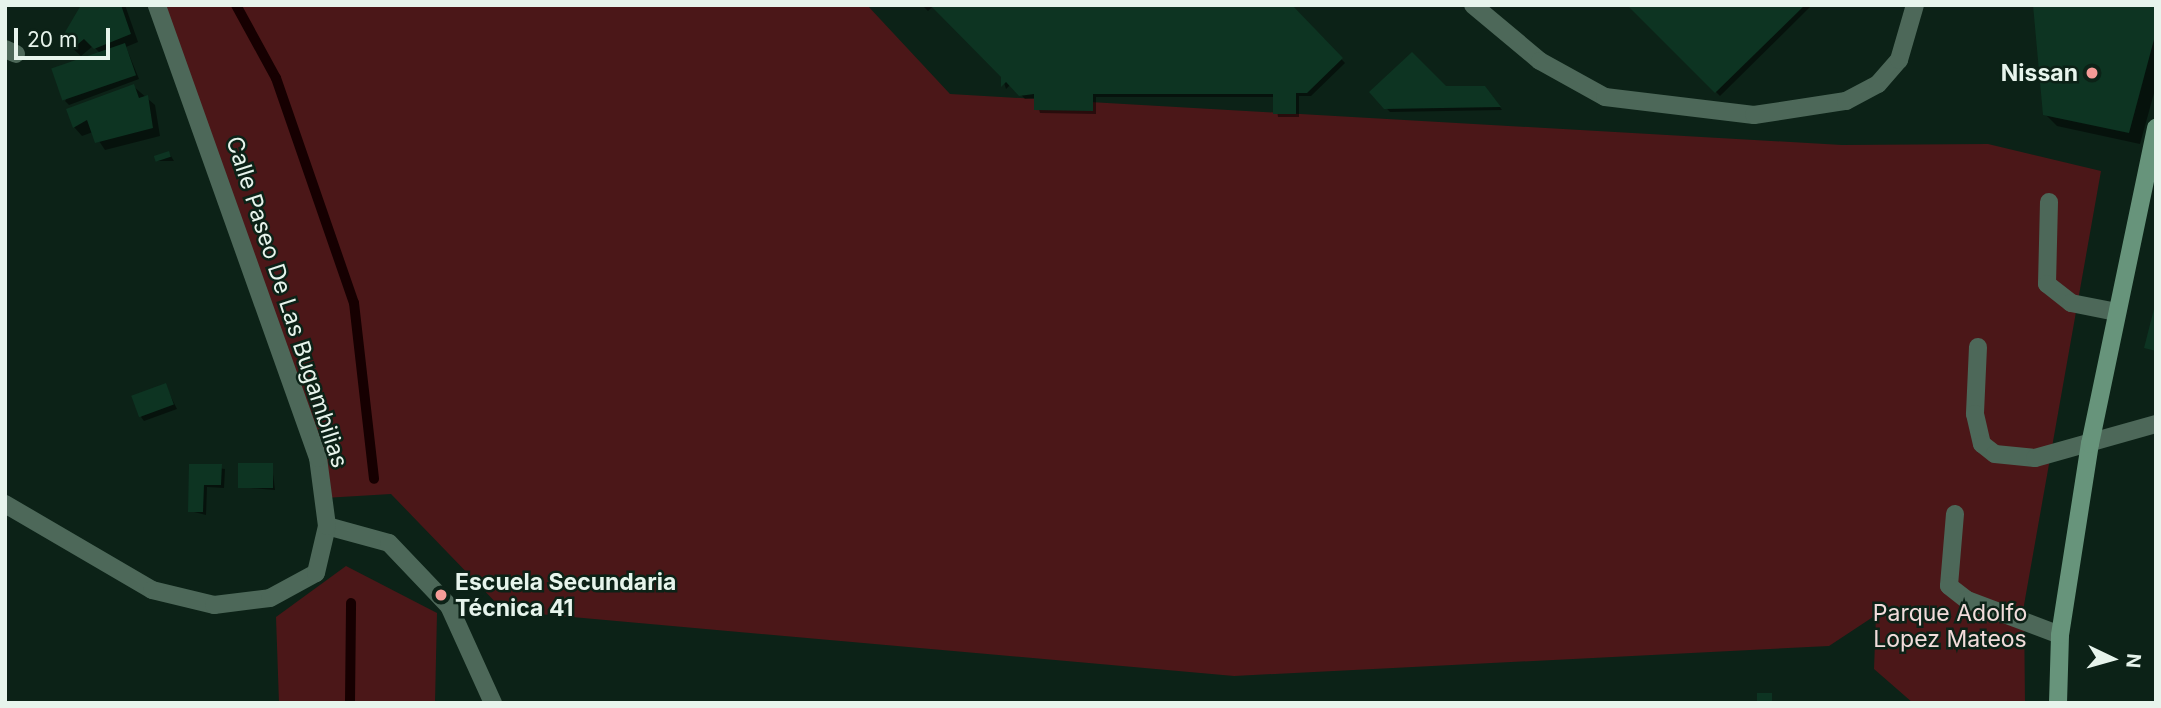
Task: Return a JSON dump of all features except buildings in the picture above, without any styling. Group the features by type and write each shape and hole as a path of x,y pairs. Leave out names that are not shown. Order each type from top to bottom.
{"street":[{"name":"Calle Paseo De Las Bugambilias","path":"5,504 152,590 214,605 270,598 316,573 327,526 318,458 157,5"},
{"path":"1473,5 1492,24 1540,61 1605,97 1754,115 1846,101 1878,84 1899,60 1915,5"},
{"path":"2058,703 2060,635 2090,444 2156,128"},
{"path":"2049,202 2047,284 2071,303 2117,312"},
{"path":"1978,347 1975,414 1982,444 1995,454 2035,458 2156,424"},
{"path":"1955,514 1949,586 1967,600 2060,635"},
{"path":"327,526 389,543 449,606 493,703"}],"green space":[{"name":"Parque Adolfo Lopez Mateos","path":"156,5 867,5 950,94 1842,145 1988,144 2101,171 2024,605 2025,703 1913,703 1874,669 1876,615 1829,646 1234,676 504,611 391,494 324,498"},
{"path":"346,566 437,613 435,703 279,703 276,617"}],"waterway":[{"path":"236,5 276,78 354,303 374,479"},
{"path":"350,703 351,603"}],"place":[{"name":"Nissan","path":"2092,73"},
{"name":"Escuela Secundaria Técnica 41","path":"441,595"}]}
